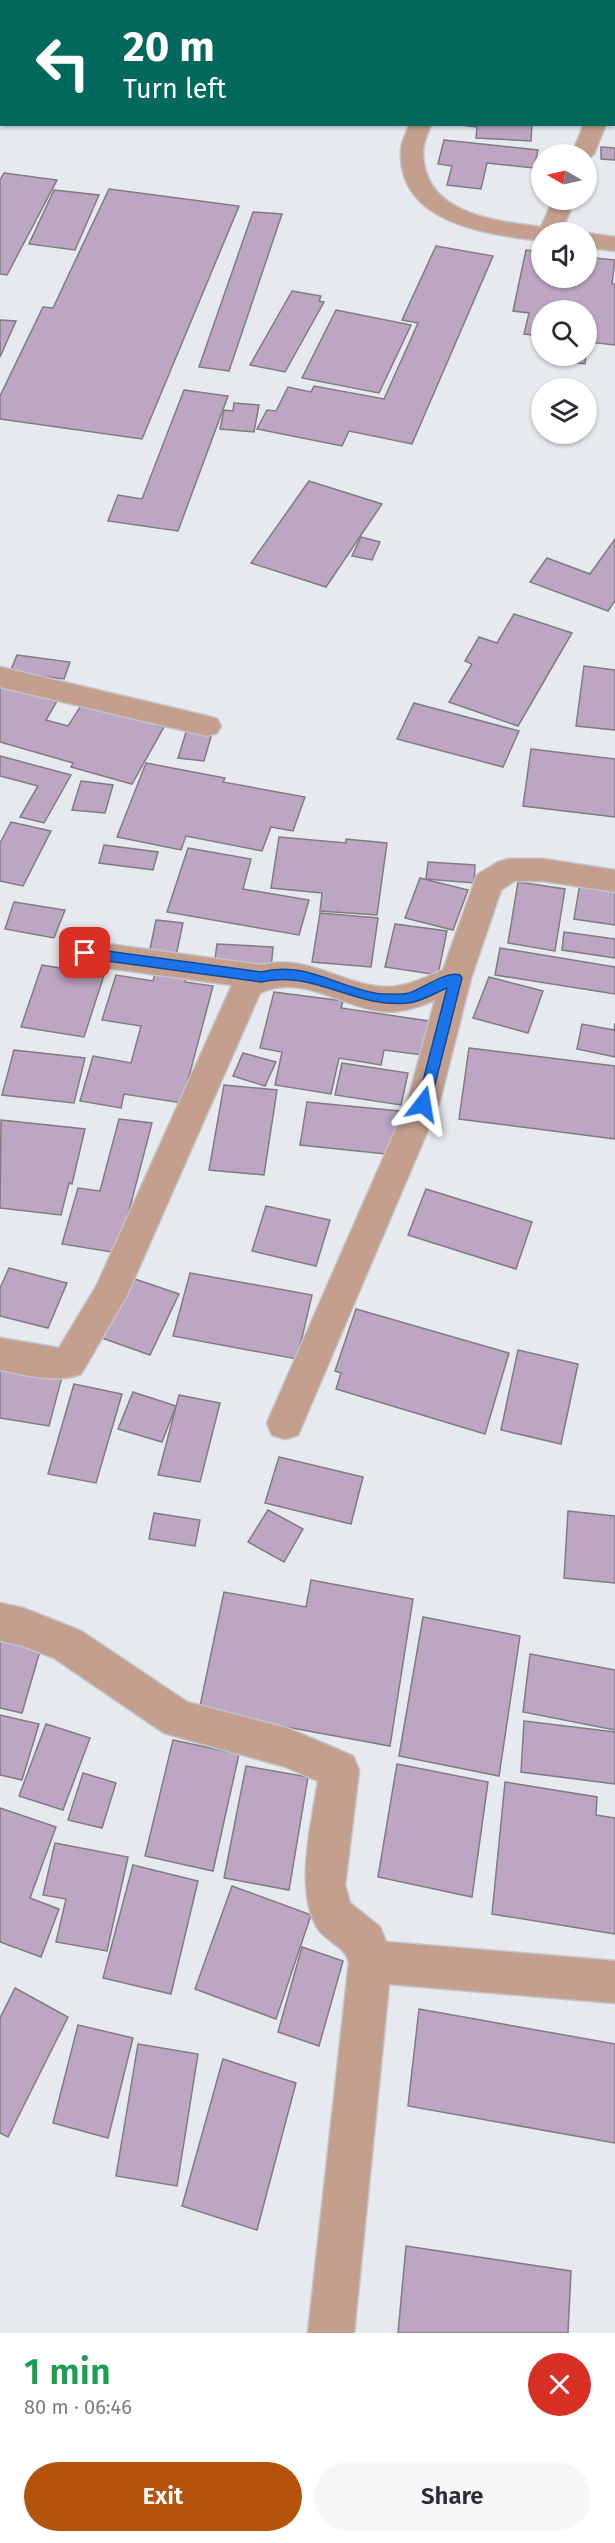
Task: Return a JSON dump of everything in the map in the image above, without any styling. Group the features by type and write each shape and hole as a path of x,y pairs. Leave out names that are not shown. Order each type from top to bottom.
{"street":[{"path":"419,126 412,150 417,185 430,200 447,212 495,228 531,233"},
{"path":"587,144 594,126"},
{"path":"597,242 615,244"},
{"path":"0,677 207,726"},
{"path":"285,1423 423,1104 456,978 488,883 509,870 543,870 615,881"},
{"path":"85,953 261,977"},
{"path":"0,1354 53,1364 69,1363 110,1295 248,985 261,977 278,972 294,973 381,999 409,998 456,978"},
{"path":"0,1622 23,1627 67,1644 178,1719 287,1748 339,1770 325,1885 333,1915 365,1942 370,1962 331,2333"},
{"path":"370,1962 615,1982"}],"building":[{"path":"468,126 532,126 531,141 476,138 477,127"},
{"path":"444,140 531,149 531,168 487,163 481,189 447,185 452,166 438,164"},
{"path":"601,147 615,148 615,160 601,159"},
{"path":"4,173 57,180 7,275 0,274 0,180"},
{"path":"109,189 239,206 142,439 0,419 0,396 43,307 53,308"},
{"path":"54,190 99,195 75,250 29,244"},
{"path":"253,212 282,214 229,371 199,367"},
{"path":"436,246 493,256 412,444 349,431 342,446 257,429 267,410 276,411 288,387 311,392 314,386 384,399 418,323 402,320"},
{"path":"526,250 531,251 531,288 597,288 597,258 615,260 612,284 615,284 615,345 597,343 597,300 531,300 531,335 524,334 529,313 513,311"},
{"path":"292,291 321,296 319,301 324,302 285,372 250,365"},
{"path":"336,310 411,325 379,393 302,378"},
{"path":"0,320 16,321 0,357"},
{"path":"184,390 228,396 178,531 108,521 118,495 142,499"},
{"path":"234,403 259,405 254,432 220,429 224,410 233,411"},
{"path":"309,481 382,504 326,587 251,563"},
{"path":"361,537 380,542 372,560 352,556"},
{"path":"615,539 615,601 608,611 530,582 547,558 590,574"},
{"path":"514,614 572,633 518,726 449,702 472,664 465,661 479,637 497,643"},
{"path":"17,655 70,662 64,679 10,672"},
{"path":"584,666 615,670 615,730 576,726"},
{"path":"0,686 57,701 46,720 68,726 82,704 164,727 132,784 71,767 73,763 0,742"},
{"path":"414,703 519,731 503,767 397,739"},
{"path":"187,729 212,733 204,761 178,758"},
{"path":"531,749 615,759 615,817 523,806"},
{"path":"0,756 71,775 44,823 20,817 38,786 0,776"},
{"path":"146,763 225,778 223,782 305,797 293,831 271,827 262,851 186,836 181,850 117,837"},
{"path":"81,781 113,785 105,813 72,810"},
{"path":"11,822 51,831 23,886 0,881 0,843"},
{"path":"279,837 346,843 346,839 387,843 377,915 320,911 322,893 271,888"},
{"path":"104,845 158,852 153,870 99,863"},
{"path":"188,848 251,859 243,889 309,900 299,935 167,912"},
{"path":"428,862 475,865 474,883 426,879"},
{"path":"420,878 468,890 453,930 405,918"},
{"path":"518,882 565,889 555,951 508,943"},
{"path":"580,883 615,888 615,925 574,919"},
{"path":"14,902 65,910 54,938 5,929"},
{"path":"320,913 378,918 371,967 312,962"},
{"path":"156,920 183,923 176,956 149,954"},
{"path":"395,924 447,931 438,975 385,967"},
{"path":"564,932 615,939 615,958 562,950"},
{"path":"217,944 273,947 271,969 214,966"},
{"path":"500,948 615,967 615,994 495,975"},
{"path":"42,965 104,975 84,1037 21,1027"},
{"path":"157,966 188,970 185,982 213,986 182,1103 124,1094 121,1108 80,1101 93,1056 131,1063 141,1026 102,1020 116,975 153,981"},
{"path":"489,977 543,991 528,1033 473,1018"},
{"path":"274,992 343,1001 341,1008 429,1021 423,1055 384,1050 381,1065 339,1058 331,1094 275,1085 282,1052 260,1048"},
{"path":"615,1023 615,1057 577,1049 582,1024 614,1030"},
{"path":"469,1048 615,1066 615,1139 459,1119"},
{"path":"14,1050 85,1058 74,1103 2,1095"},
{"path":"243,1053 276,1062 265,1086 233,1076"},
{"path":"342,1063 408,1073 401,1105 335,1095"},
{"path":"224,1085 277,1090 264,1175 209,1170"},
{"path":"307,1102 399,1111 395,1155 300,1145"},
{"path":"119,1119 152,1123 118,1253 62,1244 78,1188 100,1191"},
{"path":"1,1120 85,1129 72,1184 69,1183 61,1215 0,1208"},
{"path":"426,1189 532,1222 516,1269 408,1235"},
{"path":"266,1206 330,1220 316,1266 252,1251"},
{"path":"9,1268 67,1283 48,1328 0,1316 0,1288"},
{"path":"190,1273 312,1295 297,1359 173,1336"},
{"path":"132,1278 179,1294 150,1355 102,1338"},
{"path":"356,1309 509,1353 485,1434 336,1389 341,1373 335,1371"},
{"path":"518,1350 578,1364 561,1444 501,1430"},
{"path":"0,1367 63,1373 49,1426 0,1418"},
{"path":"74,1384 122,1394 96,1483 48,1474"},
{"path":"133,1392 176,1406 162,1442 118,1429"},
{"path":"179,1395 220,1403 200,1482 158,1475"},
{"path":"279,1457 363,1477 351,1524 265,1503"},
{"path":"268,1510 303,1529 284,1562 248,1542"},
{"path":"568,1511 615,1516 615,1583 564,1578"},
{"path":"154,1513 200,1520 195,1546 149,1539"},
{"path":"311,1580 413,1599 390,1746 199,1711 224,1592 306,1607"},
{"path":"423,1617 520,1636 499,1776 399,1756"},
{"path":"0,1635 42,1644 22,1713 0,1708"},
{"path":"530,1654 615,1670 615,1730 523,1712"},
{"path":"0,1715 39,1724 22,1780 0,1775"},
{"path":"524,1721 615,1732 615,1784 521,1772"},
{"path":"46,1724 90,1738 63,1810 19,1796"},
{"path":"173,1740 239,1754 213,1871 145,1856"},
{"path":"397,1764 488,1782 472,1897 378,1877"},
{"path":"246,1766 308,1777 289,1890 224,1878"},
{"path":"83,1773 116,1783 102,1828 68,1820"},
{"path":"505,1782 597,1797 596,1815 615,1818 615,1934 492,1914"},
{"path":"0,1808 56,1827 30,1898 59,1909 41,1957 0,1942"},
{"path":"55,1843 128,1857 107,1951 56,1942 66,1899 43,1895"},
{"path":"133,1865 198,1881 171,1994 103,1978"},
{"path":"232,1886 311,1915 276,2019 195,1989"},
{"path":"302,1947 343,1961 319,2046 278,2032"},
{"path":"15,1988 68,2017 8,2137 0,2133 0,2018"},
{"path":"419,2009 615,2044 615,2143 408,2106"},
{"path":"78,2025 133,2038 108,2138 53,2123"},
{"path":"138,2044 198,2054 177,2186 116,2176"},
{"path":"223,2059 296,2083 257,2230 182,2206"},
{"path":"406,2246 571,2271 568,2333 398,2333"}],"route":[{"path":"85,953 261,977 278,972 294,973 381,999 409,998 456,978 423,1104"}]}
